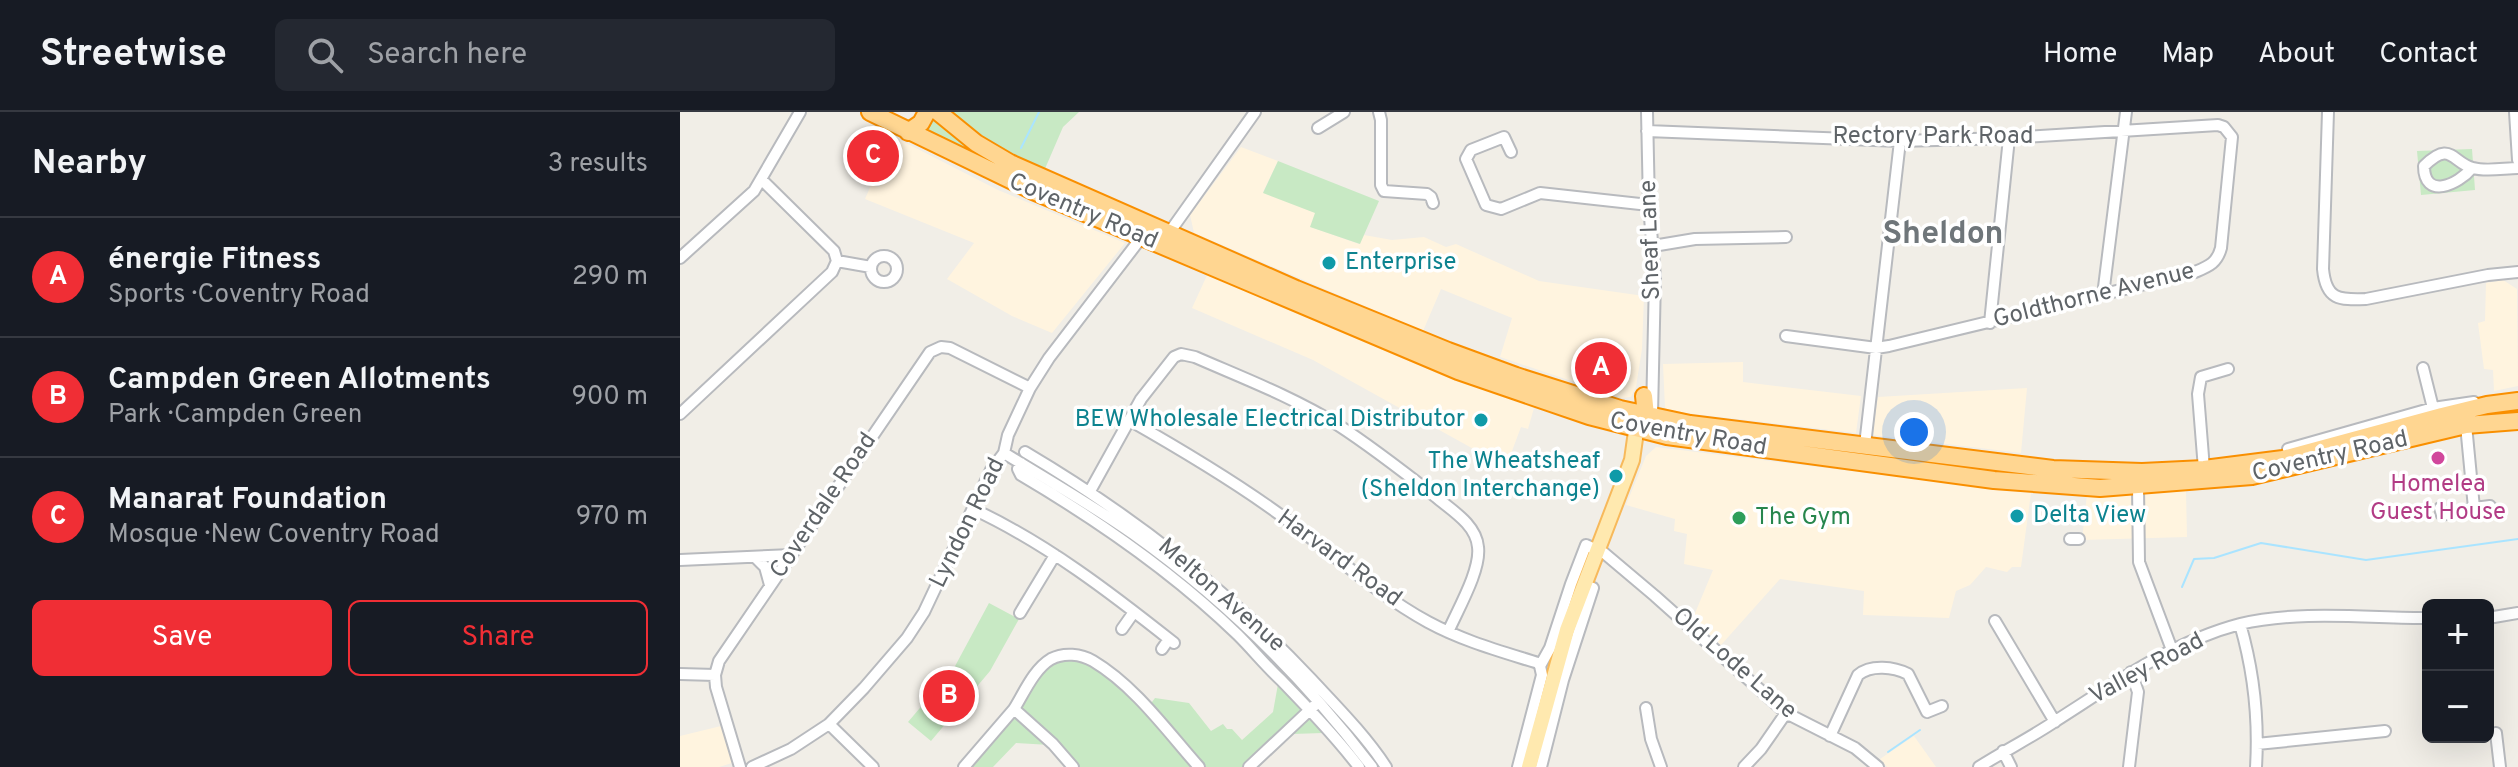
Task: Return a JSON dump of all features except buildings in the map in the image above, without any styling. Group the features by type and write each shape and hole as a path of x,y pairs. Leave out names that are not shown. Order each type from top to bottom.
{"highway":[{"name":"Coventry Road","path":"870,112 1009,180 1458,371 1528,397 1642,429 1714,444 2053,469 2137,472 2204,469 2283,459 2487,405 2518,401"},
{"path":"908,132 921,123 927,112"},
{"name":"Coventry Road","path":"938,112 976,143 1010,163 1296,289 1516,376 1537,388 1629,419 1642,429 1722,429 1746,437 1866,454 1903,467 2068,487 2138,487 2252,476 2466,425 2518,421"},
{"path":"1010,163 1031,179 1139,227 1141,238"},
{"path":"1642,429 1648,396"}],"main road":[{"path":"1529,767 1544,674 1583,585 1642,429"}],"street":[{"path":"680,258 754,191 800,112"},
{"path":"1169,233 1255,112"},
{"path":"1318,128 1344,112"},
{"path":"1379,112 1381,185 1384,191 1427,194 1433,203"},
{"name":"Sheaf Lane","path":"1647,112 1655,306 1648,396"},
{"path":"2103,295 2126,112"},
{"path":"2328,112 2323,269 2325,284 2334,295 2345,299 2366,299 2518,272"},
{"path":"2515,112 2518,160"},
{"name":"Rectory Park Road","path":"1647,131 1900,141 2009,138 2218,125"},
{"name":"Goldthorne Avenue","path":"1786,336 1876,348 2195,272 2215,261 2221,248 2232,142 2228,131 2218,125"},
{"path":"1511,152 1504,137 1471,150 1466,159 1486,205 1493,208 1501,209 1540,193 1649,205"},
{"path":"1990,323 2009,138"},
{"path":"1866,454 1900,141"},
{"path":"2472,168 2518,168"},
{"path":"680,414 832,272 837,261 834,251 762,180"},
{"path":"1653,246 1695,239 1786,237"},
{"name":"Lyndon Road","path":"752,767 791,749 829,724 864,688 916,625 991,470 1004,453 1008,435 1030,388 1068,331 1141,238"},
{"path":"837,261 871,267"},
{"name":"Coverdale Road","path":"715,675 719,661 930,352 941,347 950,348 1030,388"},
{"path":"1090,491 1141,399 1171,361 1181,354 1195,357 1256,383 1337,425 1406,473 1456,513 1475,535 1477,563 1448,632"},
{"path":"2423,368 2433,408"},
{"path":"2204,469 2198,394 2201,377 2228,369"},
{"name":"Coventry Road","path":"2262,463 2287,450 2433,408 2472,402 2487,405"},
{"name":"Harvard Road","path":"1129,420 1207,465 1427,622 1465,640 1538,663 1544,674"},
{"path":"2466,425 2474,508"},
{"name":"Melton Avenue","path":"1004,453 1073,488 1090,491 1100,505 1231,614 1372,767"},
{"name":"Melton Avenue","path":"1027,453 1073,488 1187,562 1268,634 1386,767"},
{"name":"Melton Avenue","path":"1021,463 1018,469 1021,475 1139,551 1207,607 1315,706 1359,767"},
{"path":"2138,487 2139,562 2172,650"},
{"path":"2440,508 2442,515 2490,506"},
{"path":"973,509 1011,527 1055,555 1134,612 1172,641 1162,649"},
{"path":"1555,649 1571,584 1586,545 1596,550"},
{"name":"Old Lode Lane","path":"1596,550 1604,553 1655,596 1786,713 1855,748 1878,767"},
{"path":"680,560 792,555"},
{"path":"1020,613 1055,555"},
{"path":"755,557 765,567 770,585"},
{"path":"1541,767 1563,680 1593,588 1583,585"},
{"path":"1122,629 1134,612"},
{"path":"2494,617 2518,613"},
{"name":"Valley Road","path":"1979,767 2131,672 2172,650 2240,624 2289,618 2422,618"},
{"path":"1995,621 2055,722"},
{"path":"2240,624 2251,662 2256,767"},
{"path":"964,767 1014,709 1043,666 1061,656 1078,655 1092,660 1139,699 1199,767"},
{"path":"1830,736 1858,675 1865,669 1895,668 1908,674 1927,712 1942,706"},
{"path":"2129,767 2138,692 2131,672"},
{"path":"680,674 715,675 740,767"},
{"path":"1518,767 1544,674"},
{"path":"1249,767 1315,706"},
{"path":"1646,708 1651,739 1661,767"},
{"path":"1014,709 1073,767"},
{"path":"1744,767 1786,713"},
{"path":"829,724 873,767"},
{"path":"2257,744 2385,731"},
{"path":"2496,733 2500,767"},
{"path":"2003,751 2011,767"}],"shaded area":[{"path":"900,140 998,190 1125,243 1052,333 1012,316 947,279 974,243 865,199 871,185 879,187"},
{"path":"1241,147 1278,161 1263,192 1316,213 1311,227 1359,244 1364,235 1392,240 1424,237 1446,247 1456,244 1539,281 1644,296 1642,349 1636,387 1631,397 1622,398 1500,357 1512,318 1441,289 1423,331 1194,233 1190,215"},
{"path":"1209,271 1534,408 1528,429 1521,427 1506,467 1313,360 1192,308"},
{"path":"2503,280 2517,289 2518,386 2494,391 2493,370 2484,369 2478,323 2485,321 2486,283"},
{"path":"1743,362 1743,382 1861,396 1856,433 1669,411 1665,408 1663,364"},
{"path":"2027,388 2021,453 1872,435 1878,397"},
{"path":"1656,447 2031,493 2021,567 2012,567 2007,572 1986,567 1970,585 1956,591 1949,618 1863,615 1864,591 1780,579 1721,645 1693,618 1713,570 1684,564 1687,534 1674,531 1675,519 1626,505 1646,456"},
{"path":"2186,491 2187,537 2082,540 2087,494"},
{"path":"721,726 732,763 719,767 680,767 680,736"},
{"path":"1914,736 1936,767 1887,767 1880,759"}],"green space":[{"path":"951,112 1079,112 1063,127 1044,171 989,142"},
{"path":"931,116 1014,176 923,134"},
{"path":"2472,149 2475,190 2421,195 2417,151"},
{"path":"1278,161 1379,201 1360,244 1310,227 1315,213 1263,193"},
{"path":"1024,469 1115,525 1184,578 1246,633 1309,700 1244,639"},
{"path":"989,603 1019,619 990,671 931,741 908,722 954,668"},
{"path":"1067,659 1089,661 1113,679 1194,767 1076,767 1021,712 1021,701 1040,675 1052,665"},
{"path":"1278,684 1323,733 1292,734 1252,767 1205,767 1149,706 1155,698 1189,703 1211,731 1223,724 1242,740 1273,712"},
{"path":"1012,718 1017,718 1050,745 1016,743 993,767 968,767"}],"waterway":[{"path":"1021,148 1039,112"},
{"path":"2182,587 2194,559 2214,558 2261,543 2366,560 2518,539"},
{"path":"1888,752 1920,730"}],"place":[{"name":"Manarat Foundation","path":"873,156"},
{"name":"Enterprise","path":"1329,263"},
{"name":"énergie Fitness","path":"1601,368"},
{"name":"BEW Wholesale Electrical Distributor","path":"1481,420"},
{"name":"Homelea Guest House","path":"2438,458"},
{"name":"The Wheatsheaf (Sheldon Interchange)","path":"1616,476"},
{"name":"Delta View","path":"2017,516"},
{"name":"The Gym","path":"1739,518"},
{"name":"Campden Green Allotments","path":"949,696"}],"district":[{"name":"Sheldon","path":"1943,235"}]}
